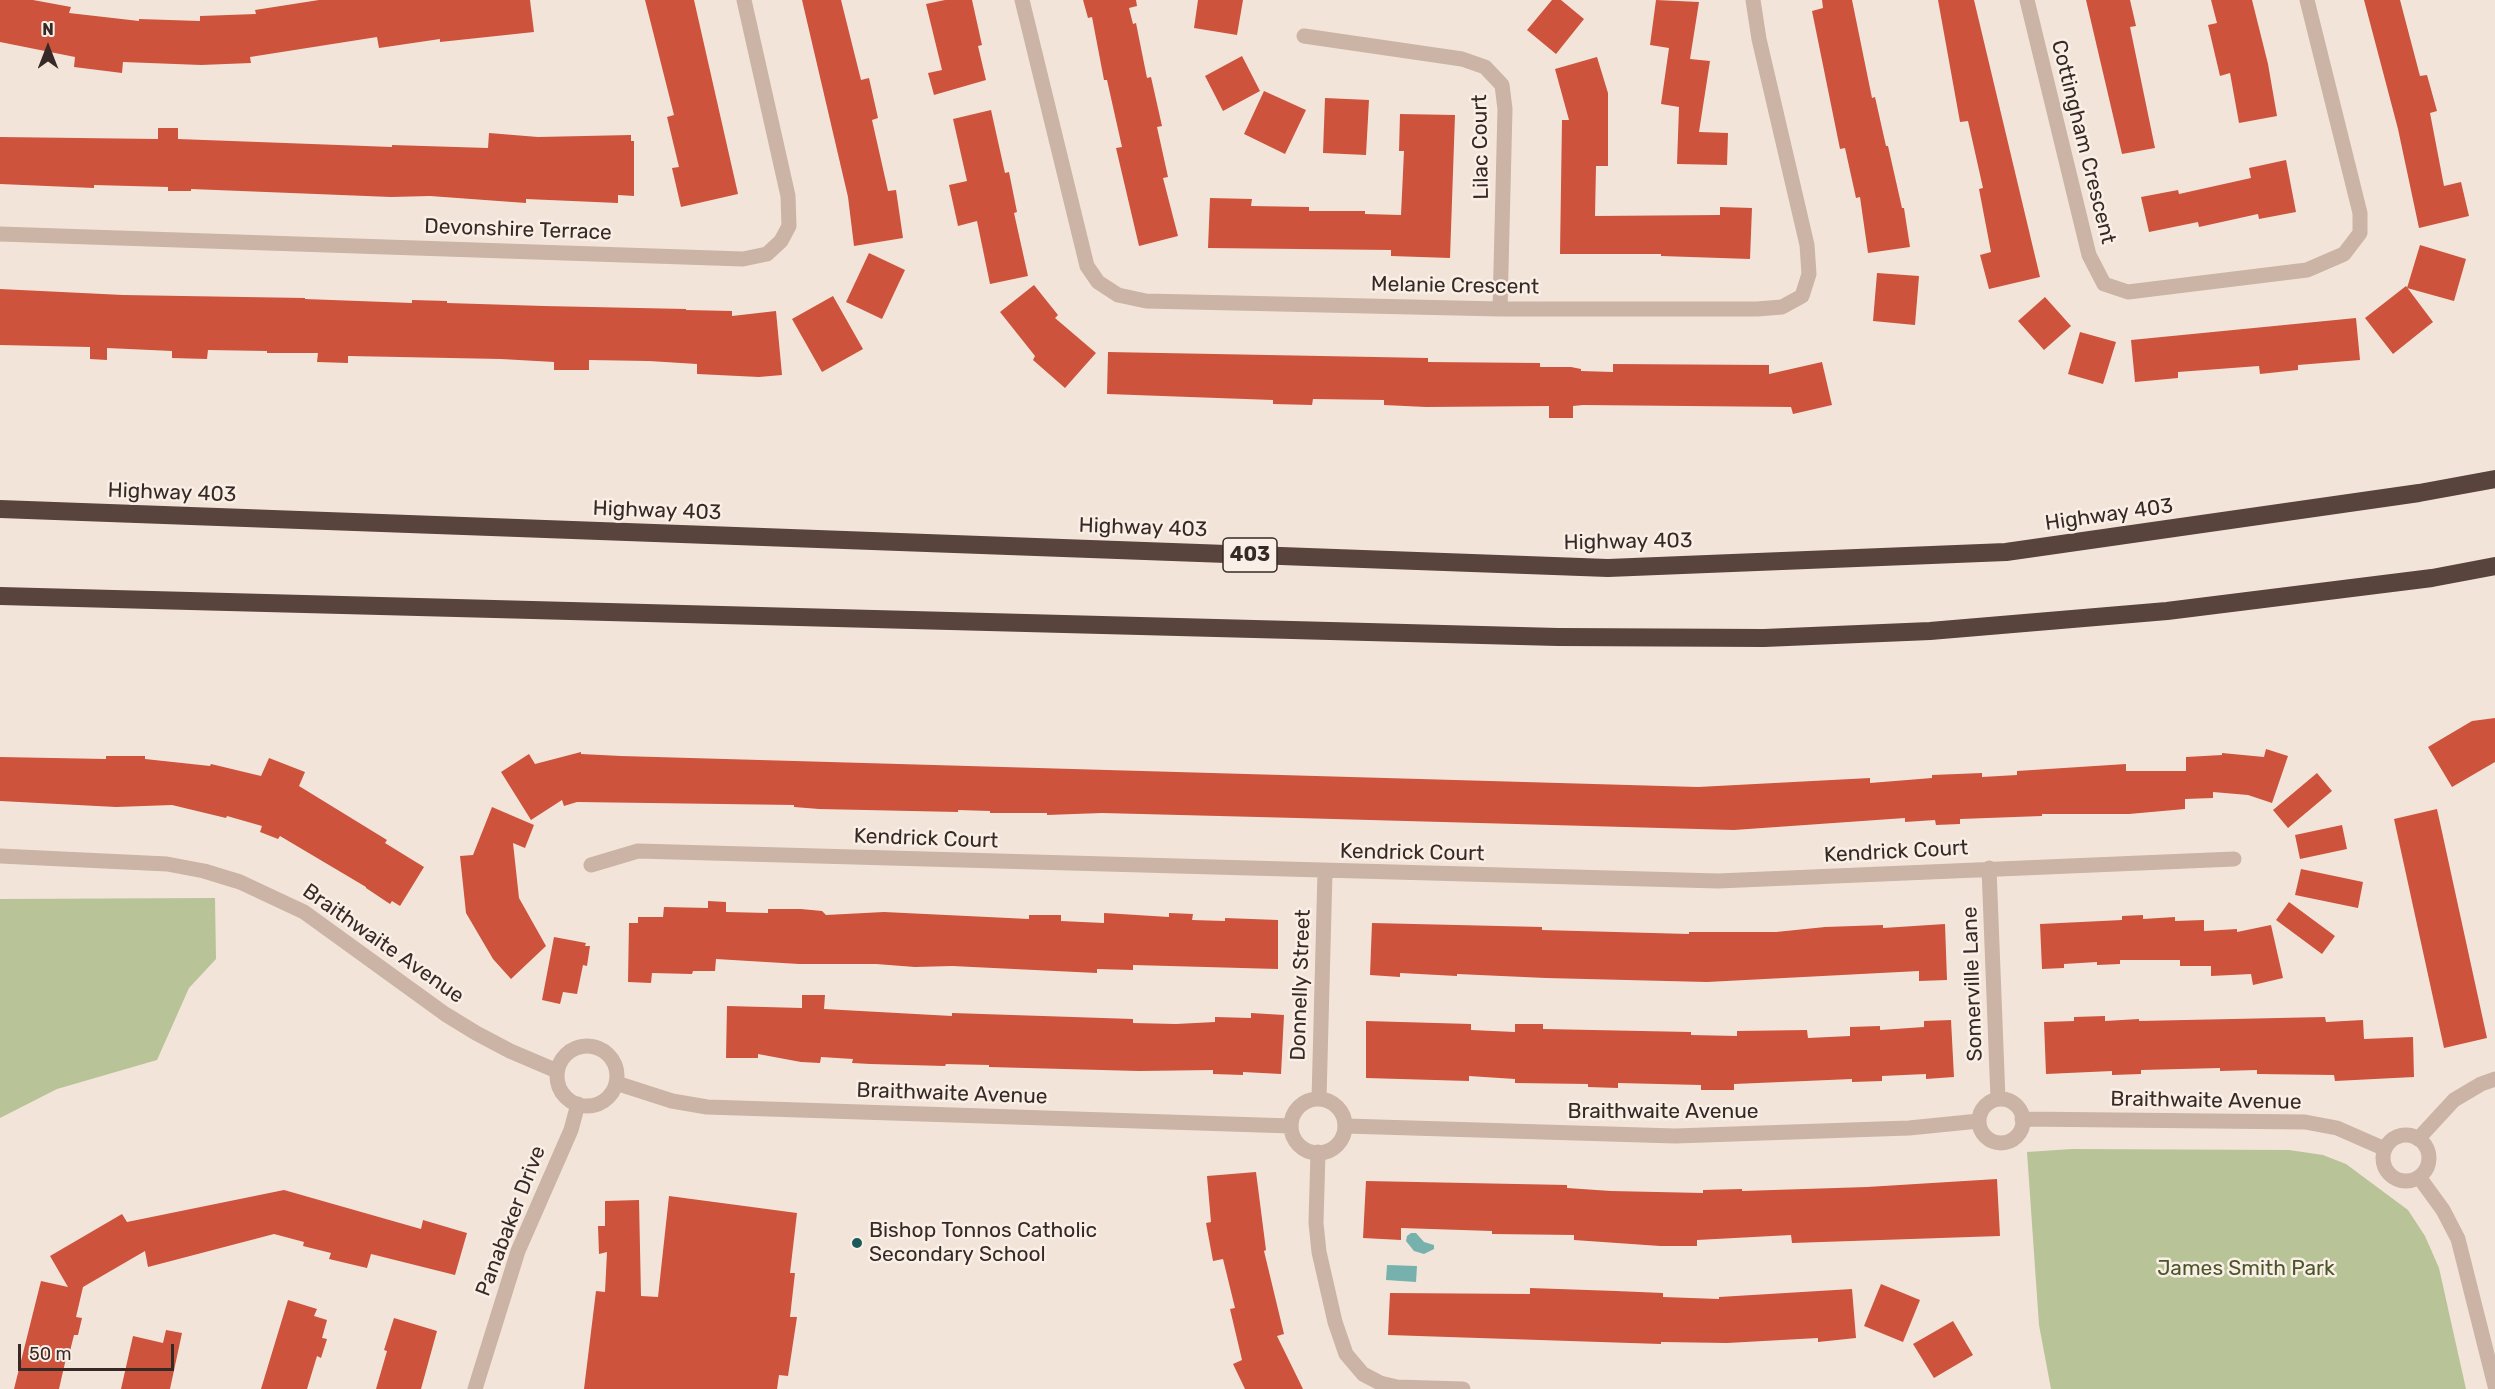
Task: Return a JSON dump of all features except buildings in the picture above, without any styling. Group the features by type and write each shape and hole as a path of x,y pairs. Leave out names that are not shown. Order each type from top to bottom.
{"highway":[{"name":"Highway 403","path":"0,509 1608,568 2006,552 2407,495 2495,479"},
{"path":"0,596 1558,638 1764,638 1930,631 2167,611 2432,578 2495,566"}],"street":[{"name":"Devonshire Terrace","path":"0,234 731,258 767,254 781,241 789,226 788,196 744,0"},
{"name":"Melanie Crescent","path":"1022,0 1087,266 1098,282 1118,295 1146,301 1500,309 1757,309 1782,307 1802,296 1809,274 1807,245 1759,39 1754,0"},
{"name":"Cottingham Crescent","path":"2027,0 2089,255 2104,284 2128,292 2307,270 2344,254 2360,233 2360,213 2307,0"},
{"name":"Lilac Court","path":"1304,36 1462,59 1485,67 1502,85 1505,109 1500,309"},
{"name":"Kendrick Court","path":"591,865 638,851 1325,872 1718,880 2234,859"},
{"name":"Braithwaite Avenue","path":"0,856 166,864 204,871 240,882 303,912 445,1014 476,1033 510,1051 557,1071"},
{"name":"Somerville Lane","path":"1989,868 1998,1099"},
{"name":"Donnelly Street","path":"1319,1099 1325,872"},
{"path":"583,1046 594,1047 610,1056 617,1074 616,1083 605,1099 587,1105 578,1104 563,1093 557,1071 563,1057 572,1050 583,1046"},
{"path":"2418,1139 2444,1108 2454,1100 2481,1084 2495,1079"},
{"name":"Braithwaite Avenue","path":"616,1083 672,1101 717,1108 1291,1126"},
{"path":"1319,1099 1334,1103 1341,1110 1346,1126 1341,1143 1327,1152 1310,1152 1302,1148 1292,1134 1292,1118 1302,1104 1319,1099"},
{"path":"1998,1099 2011,1101 2022,1119 2020,1132 2013,1139 2004,1143 1986,1138 1979,1121 1986,1104 1998,1099"},
{"name":"Panabaker Drive","path":"476,1389 518,1251 571,1130 578,1104"},
{"name":"Braithwaite Avenue","path":"2022,1119 2305,1122 2337,1128 2385,1149"},
{"name":"Braithwaite Avenue","path":"1346,1126 1675,1136 1898,1128 1979,1121"},
{"path":"2403,1136 2418,1139 2427,1150 2428,1165 2419,1177 2405,1181 2392,1176 2384,1164 2385,1149 2395,1138 2403,1136"},
{"path":"1318,1152 1316,1223 1320,1252 1335,1322 1346,1354 1363,1374 1380,1383 1397,1387 1463,1389"},
{"path":"2419,1177 2443,1210 2458,1239 2492,1362 2495,1386"}],"green space":[{"path":"215,898 216,959 189,988 157,1060 57,1089 0,1118 0,899"},
{"name":"James Smith Park","path":"2072,1149 2289,1150 2323,1155 2346,1164 2408,1210 2425,1236 2439,1268 2466,1389 2051,1389 2039,1325 2027,1152"}],"water":[{"path":"1416,1233 1424,1242 1434,1245 1434,1249 1424,1254 1414,1251 1406,1241 1407,1236"},
{"path":"1387,1265 1417,1266 1416,1282 1386,1280"}],"place":[{"name":"Bishop Tonnos Catholic Secondary School","path":"857,1243"}]}
